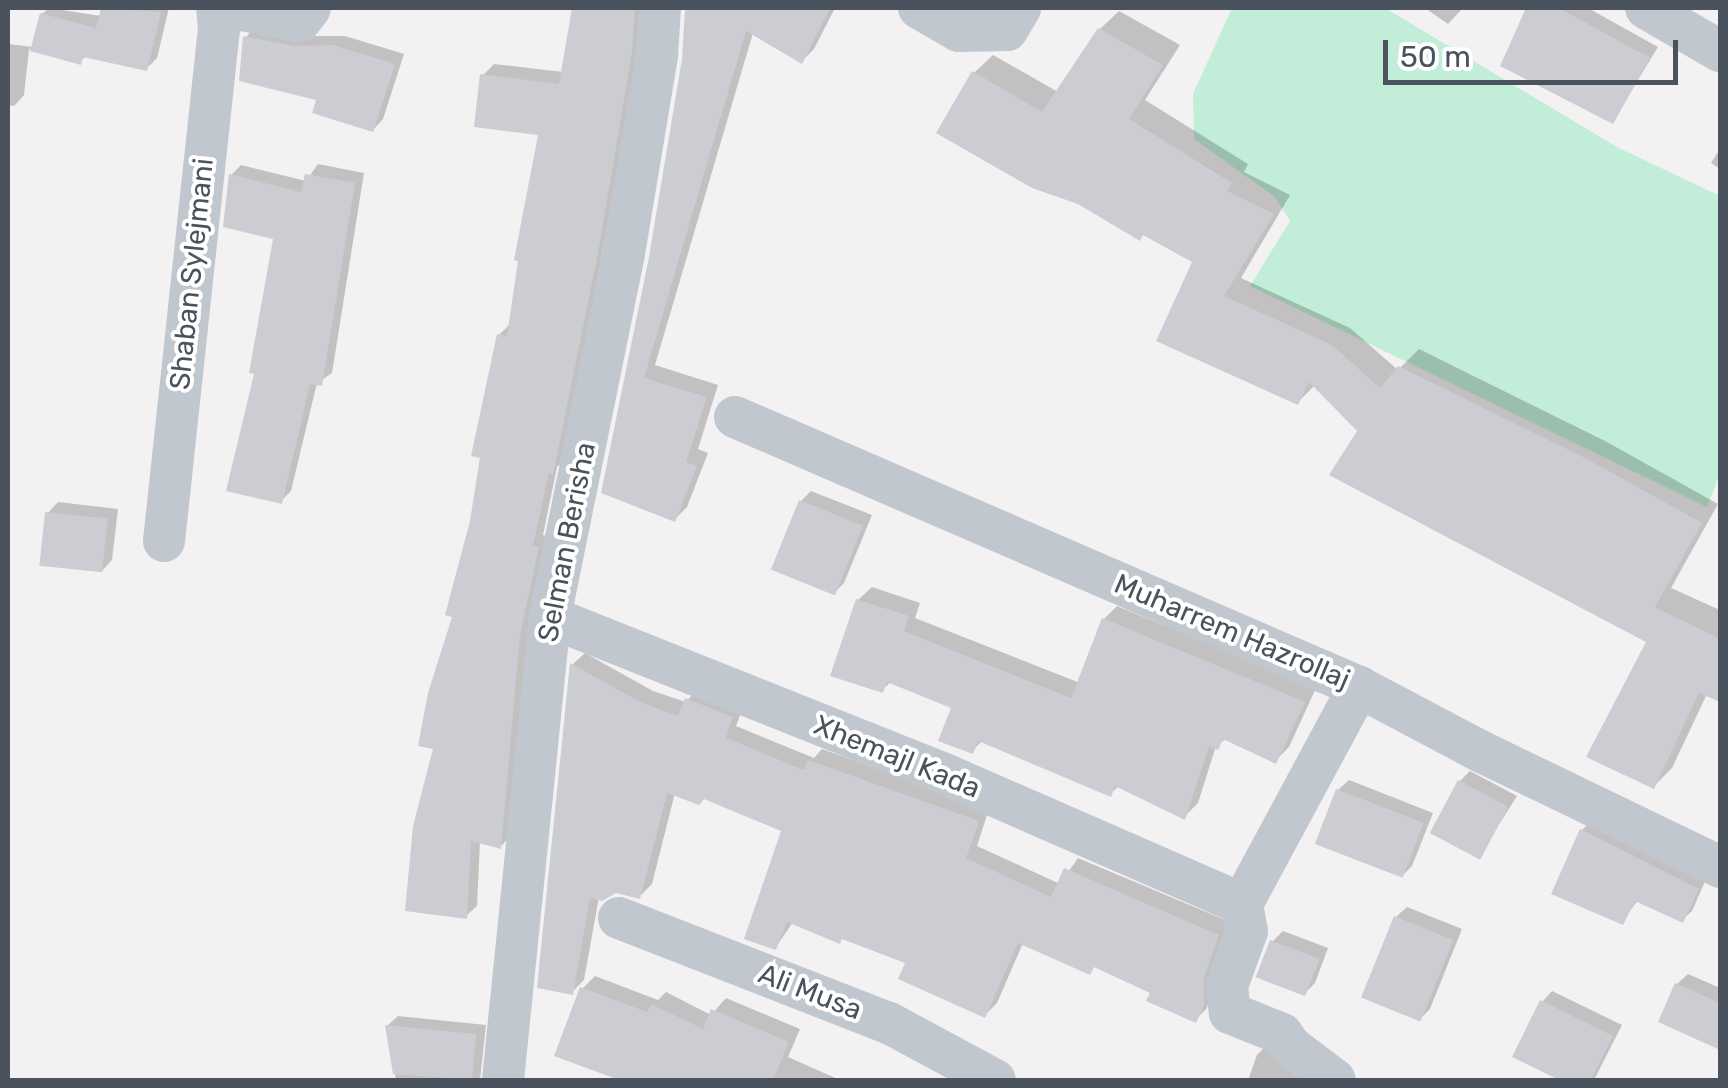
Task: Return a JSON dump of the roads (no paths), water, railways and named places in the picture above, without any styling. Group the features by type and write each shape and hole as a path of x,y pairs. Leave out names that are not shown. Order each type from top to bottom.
{"street":[{"name":"Shaban Sylejmani","path":"164,541 218,8"},
{"path":"231,8 300,20 310,8"},
{"name":"Selman Berisha","path":"503,1080 550,617 624,253 657,54 660,8"},
{"path":"918,8 959,31 1007,30 1020,8"},
{"path":"1646,8 1720,51"},
{"name":"Muharrem Hazrollaj","path":"734,418 1358,687 1480,751 1720,866"},
{"name":"Xhemajl Kada","path":"550,617 948,776 1242,904"},
{"path":"1335,1080 1290,1046 1282,1034 1230,1012 1227,986 1247,931 1242,904 1358,687"},
{"name":"Ali Musa","path":"619,918 890,1023 994,1080"}]}
